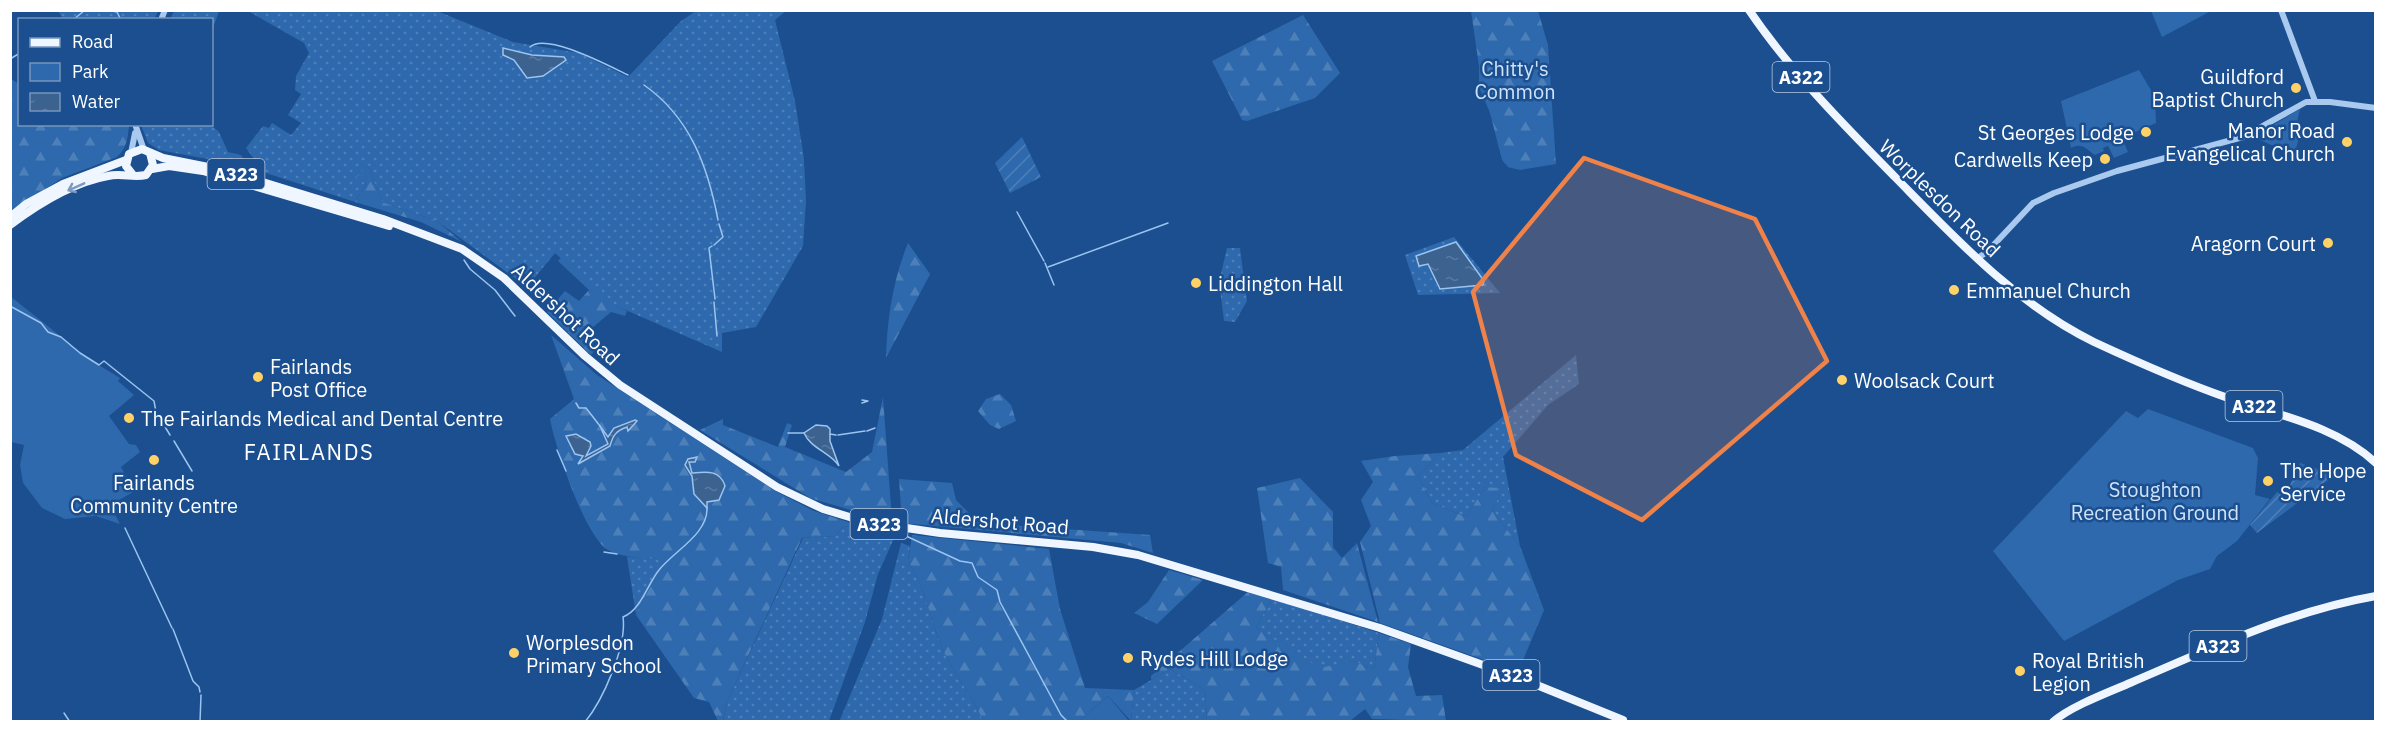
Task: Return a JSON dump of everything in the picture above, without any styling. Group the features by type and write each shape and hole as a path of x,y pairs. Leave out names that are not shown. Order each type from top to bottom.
{"main road":[{"name":"Worplesdon Road","path":"1749,10 1837,119 1978,258 2034,307 2094,342 2225,397 2327,432 2354,446 2376,463"},
{"path":"10,217 26,204 63,184 129,156 147,152 153,161 152,169 142,176 107,176 84,183 44,203 10,225"},
{"name":"Aldershot Road","path":"147,152 209,166 348,208 458,247 484,262 620,385 777,487 810,504 882,525 984,539 1093,547 1138,555 1380,628 1531,683 1623,721"},
{"path":"129,156 128,170 133,175"},
{"name":"Aldershot Road","path":"152,169 169,166 203,171 359,218 419,232"},
{"path":"348,208 359,218"},
{"name":"A323","path":"2053,722 2066,711 2075,710 2123,686 2308,610 2376,596"}],"street":[{"path":"2281,10 2315,101"},
{"path":"1978,258 1988,251 2033,203 2043,198 2110,173 2243,137 2303,103 2315,101 2376,108"},
{"path":"135,126 147,152"},
{"path":"129,156 135,126"}],"highlighted area":[{"path":"1584,158 1755,219 1827,361 1642,520 1516,455 1473,292"}],"green space":[{"path":"58,11 158,11 155,18 62,18"},
{"path":"174,11 219,11 213,28 213,18 171,18"},
{"path":"248,11 437,11 513,42 579,53 628,77 681,21 696,11 786,11 775,20 795,101 804,159 806,201 803,246 756,327 722,333 722,352 614,305 555,253 527,287 437,221 382,202 368,165 357,177 366,184 355,202 263,172 246,148 263,126 269,128 272,123 291,135 301,123 288,115 301,94 295,90 296,76 309,53 304,43"},
{"name":"Chitty's Common","path":"1471,11 1538,11 1548,45 1556,164 1520,170 1508,167 1502,160 1490,113 1479,87 1479,66"},
{"path":"2151,11 2211,11 2162,37"},
{"path":"1303,15 1340,73 1315,98 1247,121 1242,120 1212,61"},
{"path":"2139,70 2155,97 2156,123 2122,138 2128,152 2114,158 2108,146 2103,148 2104,151 2095,155 2081,146 2071,148 2061,101"},
{"path":"10,78 18,83 18,126 129,126 125,146 117,157 62,178 11,212"},
{"path":"2300,109 2296,126 2302,128 2294,155 2253,137"},
{"path":"141,126 212,126 219,132 228,152 241,155 250,171 208,159 159,150 148,143"},
{"path":"1022,137 1041,177 1010,193 995,163"},
{"path":"368,165 382,202 437,221 462,242 421,222 355,202 366,184 356,177"},
{"path":"1454,237 1500,293 1418,295 1405,255","holes":["1456,242 1484,283 1438,288 1428,264"]},
{"path":"908,243 930,274 886,358 892,299 898,271"},
{"path":"1227,248 1240,248 1247,301 1235,322 1224,321 1219,282"},
{"path":"563,255 614,305 627,311 625,316 611,312 592,328 591,342 595,350 591,355 547,312 565,291 579,301 589,290 558,261"},
{"path":"10,296 89,359 120,378 118,381 134,395 109,416 129,444 136,445 140,452 121,467 135,491 110,505 120,524 96,516 65,519 42,508 23,483 20,465 24,445 11,442"},
{"path":"551,335 597,375 777,492 814,511 848,522 895,532 895,536 844,526 835,536 802,538 727,702 723,721 718,721 709,702 694,698 636,615 663,559 628,557 608,550 599,542 590,528 572,490 550,419 574,399"},
{"path":"1576,355 1579,384 1548,405 1503,457 1520,546 1492,511 1499,496 1485,487 1466,517 1432,503 1418,476 1440,453 1463,450"},
{"path":"1000,394 1011,405 1016,421 999,429 990,425 978,411 986,399"},
{"path":"883,397 892,520 888,521 810,498 700,430 723,419 723,425 778,447 787,423 792,425 785,447 846,472 872,452"},
{"name":"Stoughton Recreation Ground","path":"2148,409 2253,448 2258,458 2255,495 2270,499 2237,541 2217,556 2210,569 2178,580 2064,641 1993,551 2126,411 2138,418"},
{"path":"1440,453 1418,476 1432,503 1466,517 1485,487 1497,488 1499,496 1492,511 1520,546 1544,610 1518,672 1380,623 1360,542 1371,526 1361,500 1373,482 1361,461"},
{"path":"2300,463 2335,475 2257,533 2250,525 2277,492 2285,496"},
{"path":"1300,478 1333,512 1333,547 1342,558 1357,543 1378,622 1283,590 1281,567 1268,563 1257,488"},
{"path":"899,479 952,483 956,500 979,523 1150,535 1153,553 1121,543 902,523"},
{"path":"844,526 895,536 878,574 865,622 829,721 723,722 727,702 803,538 835,536"},
{"path":"912,535 1049,549 1060,609 1085,688 1134,690 1131,721 1108,696 1079,721 983,721 942,648 923,592 908,561"},
{"path":"901,543 910,546 908,561 923,592 942,648 983,721 839,722 882,619"},
{"path":"627,557 664,559 636,615"},
{"path":"1169,570 1203,580 1157,624 1134,613 1148,602"},
{"path":"1249,591 1272,598 1256,628 1320,668 1353,661 1374,669 1379,633 1411,644 1408,667 1416,696 1442,695 1446,721 1372,719 1365,709 1350,721 1207,721 1205,690 1170,669 1151,680 1151,676"},
{"path":"1272,598 1379,633 1374,669 1353,661 1320,669 1256,628"},
{"path":"1170,669 1205,690 1207,721 1131,722 1134,690"},
{"path":"1107,697 1129,721 1079,721"}],"water":[{"path":"503,48 532,55 564,57 566,60 543,76 527,78 514,60 503,55"},
{"path":"1456,242 1484,281 1483,285 1440,289 1428,264 1419,266 1416,256"},
{"path":"637,421 628,431 627,427 616,434 610,446 578,464 583,456 575,454 566,436 576,434 590,442 591,446 586,456 608,444 600,426 608,437 614,428"},
{"path":"816,425 827,426 830,429 830,441 839,466 831,457 811,443 804,433"},
{"path":"697,457 695,462 689,462 692,473 716,474 725,486 719,500 707,502 707,508 694,494 692,476 685,465 688,459"}],"waterway":[{"path":"75,18 85,10"},
{"path":"108,10 117,12 120,18"},
{"path":"530,47 538,44 563,47 628,75"},
{"path":"10,59 18,54"},
{"path":"644,85 674,112 685,128 709,181 718,220"},
{"path":"1017,212 1044,261"},
{"path":"1048,267 1168,223"},
{"path":"714,245 723,237 719,224"},
{"path":"712,246 709,248 715,299"},
{"path":"464,260 470,269 495,290 515,316"},
{"path":"1045,263 1054,285"},
{"path":"714,302 717,336"},
{"path":"10,306 41,323 48,332 61,337 99,365 104,361 154,401 156,412 170,435"},
{"path":"862,400 868,401 862,403"},
{"path":"576,403 579,408 586,408 600,426"},
{"path":"867,431 875,428"},
{"path":"838,435 865,431"},
{"path":"788,433 804,433"},
{"path":"830,434 836,435"},
{"path":"174,441 192,471"},
{"path":"557,450 566,471"},
{"path":"585,722 599,700 612,672 621,643 623,617 635,609 665,563 696,534 706,517 707,508"},
{"path":"125,528 172,628"},
{"path":"906,536 960,561 972,563 978,577 997,590 1000,602 1061,715 1068,722"},
{"path":"604,552 617,554"},
{"path":"173,629 193,681 199,687 200,692"},
{"path":"200,722 201,695"},
{"path":"64,713 70,722"}],"place":[{"name":"Guildford Baptist Church","path":"2296,88"},
{"name":"St Georges Lodge","path":"2146,132"},
{"name":"Manor Road Evangelical Church","path":"2347,142"},
{"name":"Cardwells Keep","path":"2105,159"},
{"name":"Aragorn Court","path":"2328,243"},
{"name":"Liddington Hall","path":"1196,283"},
{"name":"Emmanuel Church","path":"1954,290"},
{"name":"Fairlands Post Office","path":"258,377"},
{"name":"Woolsack Court","path":"1842,380"},
{"name":"The Fairlands Medical and Dental Centre","path":"129,418"},
{"name":"Fairlands Community Centre","path":"154,460"},
{"name":"The Hope Service","path":"2268,481"},
{"name":"Worplesdon Primary School","path":"514,653"},
{"name":"Rydes Hill Lodge","path":"1128,658"},
{"name":"Royal British Legion","path":"2020,671"}],"district":[{"name":"FAIRLANDS","path":"309,451"}]}
